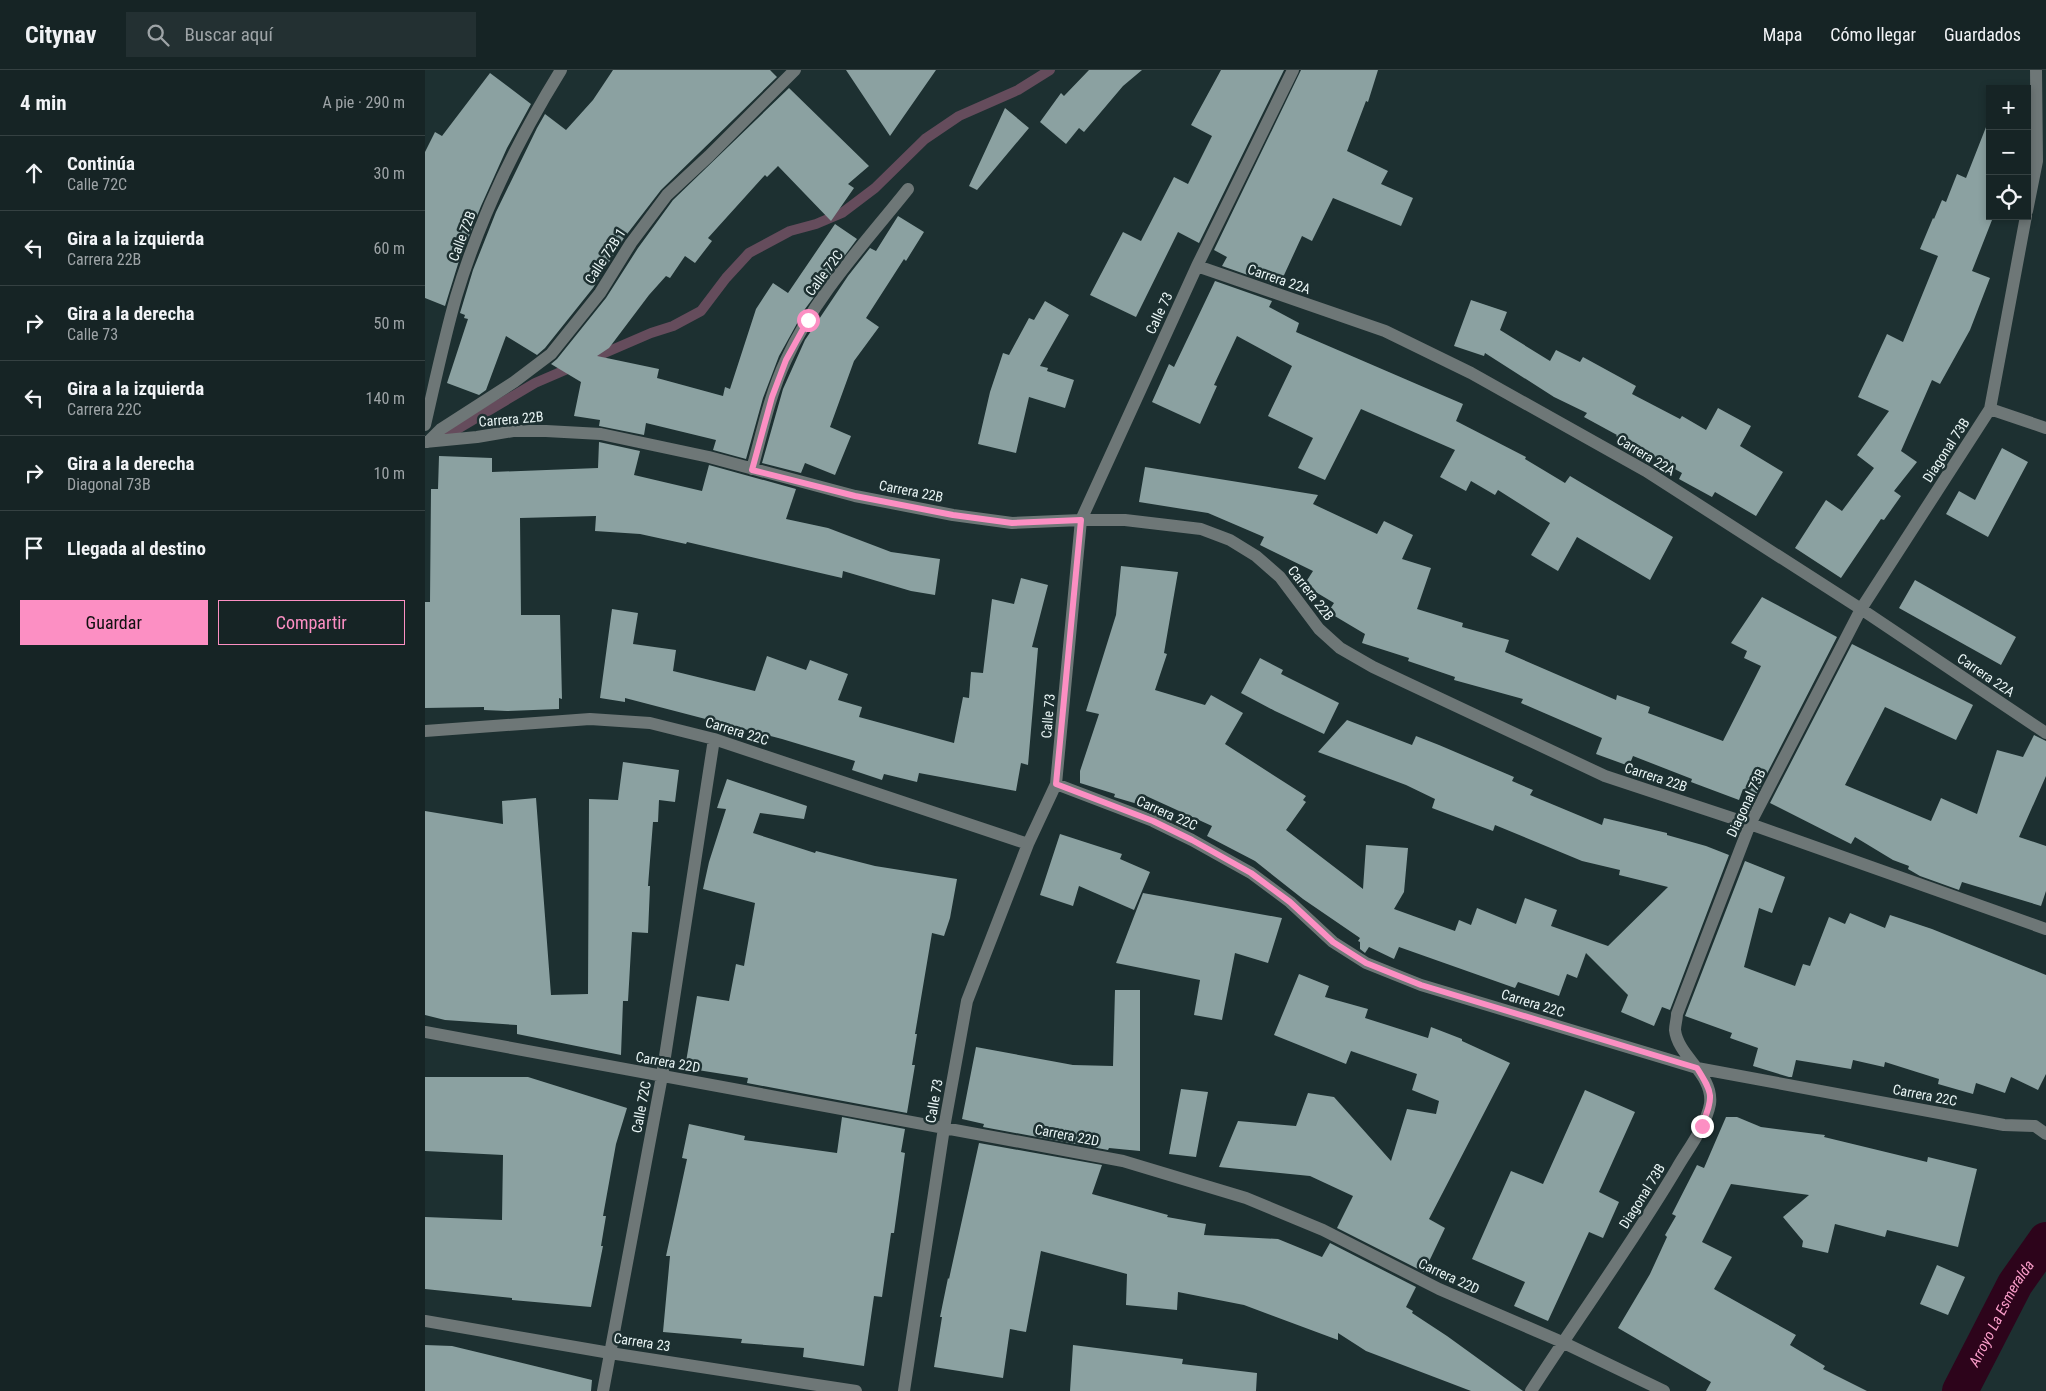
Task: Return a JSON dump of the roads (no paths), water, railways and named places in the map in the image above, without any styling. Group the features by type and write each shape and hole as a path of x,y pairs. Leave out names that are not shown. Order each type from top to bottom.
{"street":[{"name":"Calle 72B","path":"425,426 442,348 474,244 518,144 561,70"},
{"name":"Calle 72B 1","path":"426,442 441,429 515,382 551,354 600,293 631,243 667,195 795,70"},
{"name":"Calle 73","path":"904,1391 944,1128 967,1001 1028,844 1056,784 1081,520 1197,266 1293,70"},
{"path":"2031,191 2037,160 2036,70"},
{"name":"Calle 72C","path":"752,470 779,378 786,360 808,320 833,282 908,189"},
{"name":"Diagonal 73B","path":"1531,1391 1562,1342 1647,1219 1702,1126 1710,1104 1710,1089 1681,1045 1675,1030 1677,1014 1750,824 1861,610 1990,409 2025,220"},
{"name":"Carrera 22A","path":"1197,266 1385,331 1471,373 1646,471 1861,610 2046,733"},
{"path":"1990,409 2046,428"},
{"name":"Carrera 22B","path":"426,442 513,431 601,434 709,457 855,496 953,515 1012,523 1125,520 1201,530 1230,540 1257,556 1280,576 1319,629 1340,648 1373,667 1605,776 1750,824 2046,929"},
{"name":"Carrera 22C","path":"425,731 590,719 650,723 714,738 1028,844"},
{"name":"Calle 72C","path":"603,1391 662,1076 714,738"},
{"name":"Carrera 22C","path":"1056,784 1153,821 1192,840 1251,873 1290,902 1333,942 1366,963 1421,985 1697,1068 2004,1125 2035,1126"},
{"name":"Carrera 22D","path":"425,1032 1123,1161 1246,1198 1323,1230 1439,1289 1562,1342 1665,1391"},
{"path":"2046,1118 2035,1126 2046,1134"},
{"name":"Carrera 23","path":"425,1321 610,1353 856,1391"}],"waterway":[{"path":"439,440 535,383 651,333 673,326 701,311 726,278 749,253 790,231 816,224 842,213 875,188 925,139 959,116 1018,90 1050,70"},
{"name":"Arroyo La Esmeralda","path":"1960,1391 2015,1284 2046,1240"}]}
